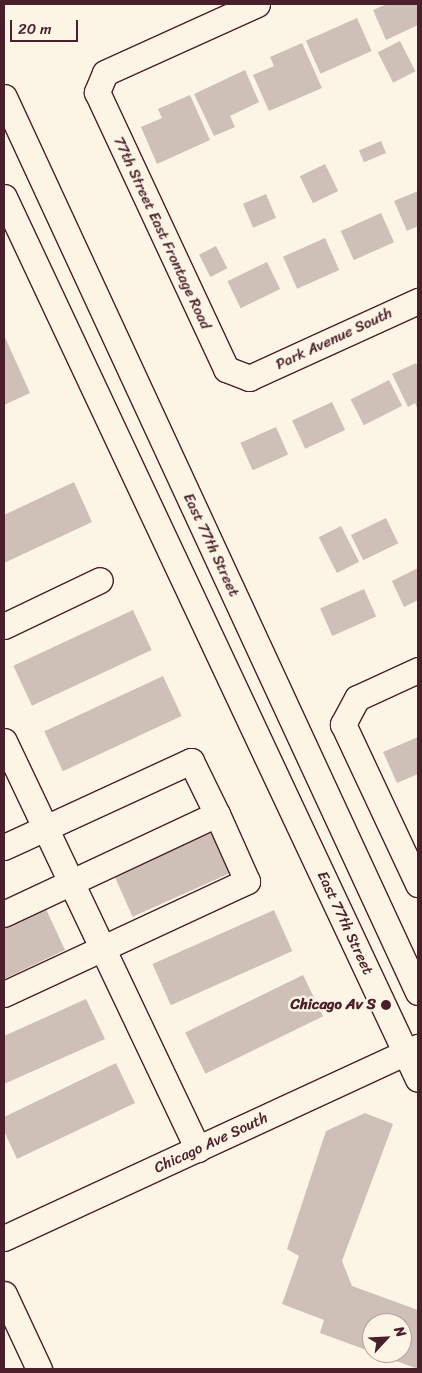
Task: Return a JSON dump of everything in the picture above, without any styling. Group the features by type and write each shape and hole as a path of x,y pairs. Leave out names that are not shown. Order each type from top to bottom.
{"street":[{"name":"77th Street East Frontage Road","path":"249,378 226,368 217,353 97,92 104,74 257,4"},
{"name":"East 77th Street","path":"4,97 418,992"},
{"name":"East 77th Street","path":"6,210 412,1050 418,1079"},
{"name":"Park Avenue South","path":"249,378 418,301"},
{"path":"4,626 100,580"},
{"path":"418,670 357,698 344,724 418,884"},
{"path":"4,741 198,1149"},
{"path":"4,847 191,761 247,881 4,994"},
{"path":"4,914 217,814"},
{"name":"Chicago Ave South","path":"4,1238 412,1050"},
{"path":"4,1294 39,1369"}],"building":[{"path":"387,4 418,4 418,25 386,40 373,10"},
{"path":"357,18 372,51 320,74 306,41"},
{"path":"400,41 415,71 393,83 378,52"},
{"path":"302,43 322,88 269,111 253,75 274,66 270,57"},
{"path":"245,70 259,102 230,116 235,127 214,136 194,94"},
{"path":"190,95 210,140 157,164 141,127 162,118 158,109"},
{"path":"381,141 386,153 364,162 359,150"},
{"path":"325,164 338,191 313,203 300,176"},
{"path":"418,191 418,226 407,231 394,201"},
{"path":"266,194 276,218 253,228 243,204"},
{"path":"381,213 394,242 354,260 341,231"},
{"path":"325,238 339,270 297,289 283,257"},
{"path":"216,246 227,268 210,277 199,255"},
{"path":"267,262 280,289 241,308 227,281"},
{"path":"4,335 30,393 4,405"},
{"path":"416,363 418,367 418,410 415,403 408,407 392,374"},
{"path":"389,380 402,406 364,425 351,400"},
{"path":"332,402 345,430 305,449 292,421"},
{"path":"276,427 288,454 253,470 240,443"},
{"path":"74,482 92,522 4,563 4,515"},
{"path":"386,518 398,543 363,560 351,535"},
{"path":"341,526 359,562 337,573 319,537"},
{"path":"418,568 418,600 404,607 392,581"},
{"path":"364,589 376,616 332,636 320,609"},
{"path":"133,610 152,650 32,706 13,666"},
{"path":"163,676 182,716 63,771 44,731"},
{"path":"418,737 418,774 397,783 383,752"},
{"path":"212,832 230,873 133,917 114,876"},
{"path":"46,909 65,950 4,979 4,929"},
{"path":"274,910 292,951 171,1005 152,964"},
{"path":"303,975 323,1016 205,1074 185,1032"},
{"path":"86,999 105,1039 4,1084 4,1036"},
{"path":"116,1063 135,1103 17,1159 4,1131 4,1117"},
{"path":"365,1113 393,1124 342,1261 352,1286 418,1310 418,1369 402,1363 412,1363 412,1313 362,1313 362,1348 320,1333 324,1320 282,1304 299,1256 287,1249 326,1131"}],"place":[{"name":"Chicago Av S","path":"386,1005"}]}
